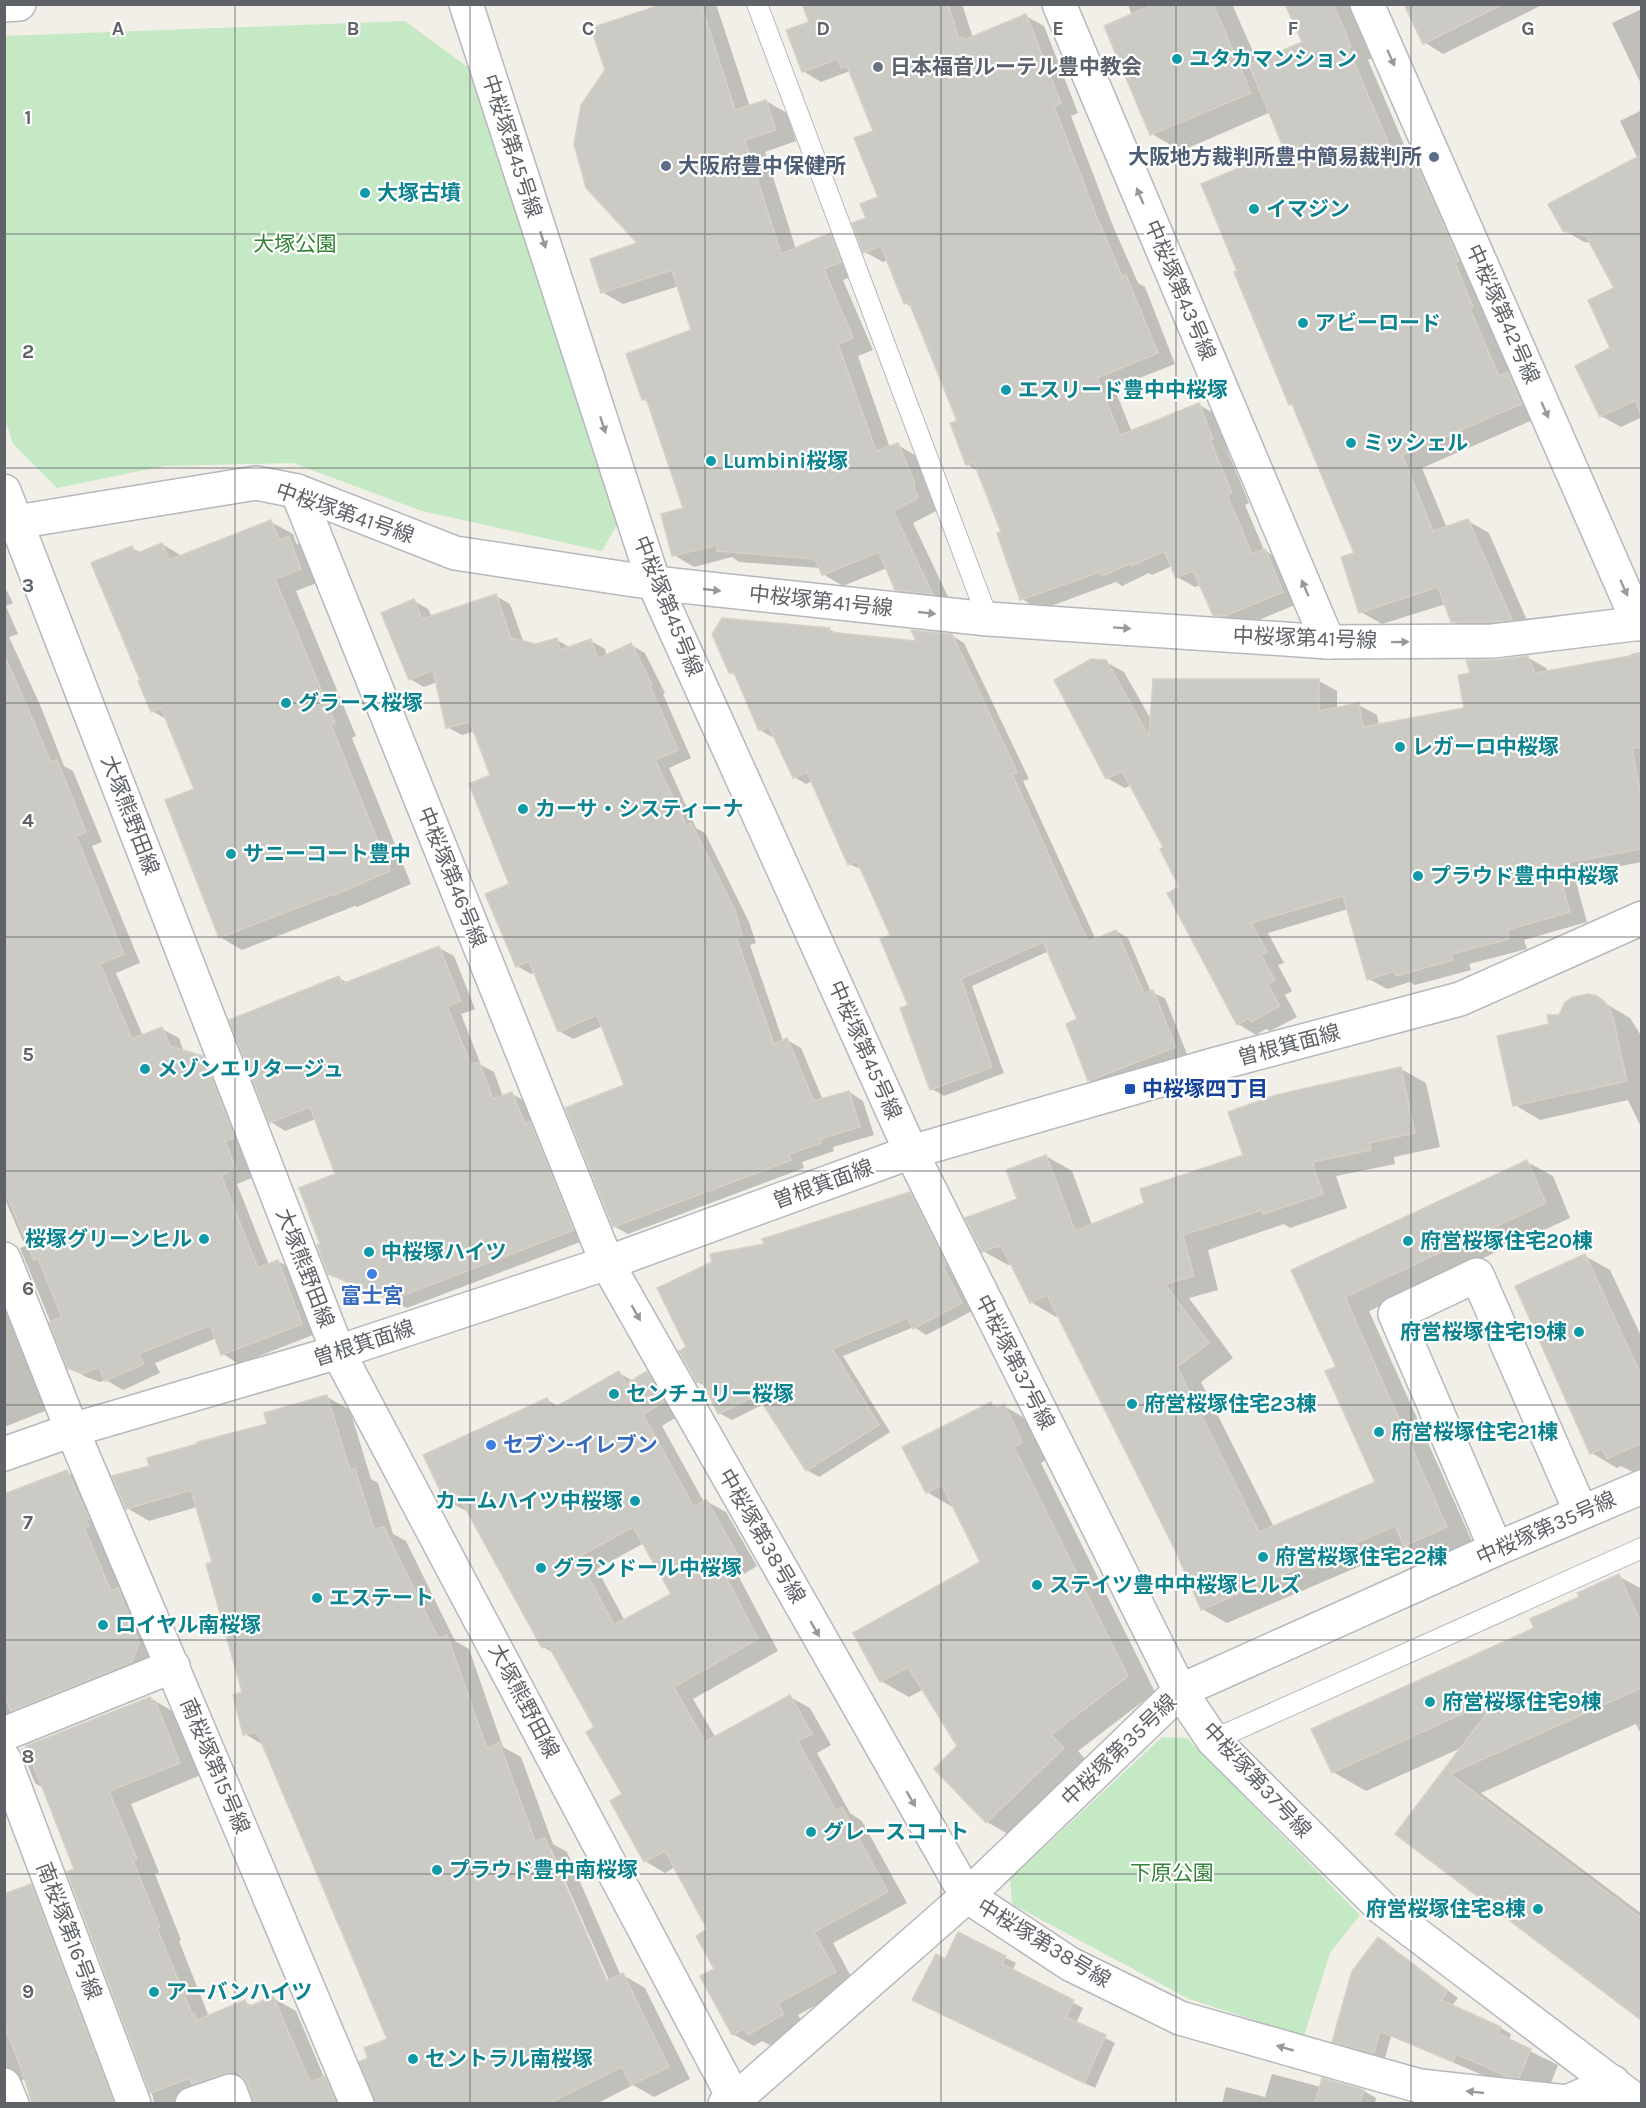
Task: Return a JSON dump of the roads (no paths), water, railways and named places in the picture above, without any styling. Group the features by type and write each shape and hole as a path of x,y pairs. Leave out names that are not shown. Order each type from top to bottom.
{"street":[{"path":"4,5 19,4"},
{"name":"中桜塚第45号線","path":"465,4 654,583 911,1152"},
{"name":"中桜塚第43号線","path":"1059,4 1328,642"},
{"name":"中桜塚第42号線","path":"1367,4 1640,623"},
{"name":"中桜塚第41号線","path":"10,523 256,483 297,491 456,553 654,583 988,619 1328,642 1493,641 1640,623"},
{"name":"大塚熊野田線","path":"4,491 10,523 338,1352 733,2102"},
{"name":"中桜塚第46号線","path":"297,491 607,1263"},
{"name":"曽根箕面線","path":"4,1454 72,1430 338,1352 607,1263 911,1152 1216,1064 1460,999 1641,918"},
{"name":"中桜塚第37号線","path":"911,1152 1180,1691 1213,1740 1382,1908 1640,2103"},
{"name":"南桜塚第15号線","path":"4,1259 72,1430 357,2103"},
{"name":"中桜塚第38号線","path":"607,1263 967,1896 1070,1964 1180,2018 1420,2086 1567,2102 1613,2082"},
{"path":"1496,1549 1395,1314 1477,1275 1581,1512"},
{"name":"中桜塚第35号線","path":"733,2102 967,1896 1180,1691 1496,1549 1641,1487"},
{"path":"4,1734 173,1666"},
{"name":"南桜塚第16号線","path":"4,1758 134,2103"},
{"path":"4,2085 12,2103"},
{"path":"192,2103 230,2091 235,2103"}],"lane":[{"path":"757,4 988,619"},
{"path":"1213,1740 1641,1548"}],"place":[{"name":"ユタカマンション","path":"1177,59"},
{"name":"日本福音ルーテル豊中教会","path":"878,67"},
{"name":"大阪地方裁判所豊中簡易裁判所","path":"1434,157"},
{"name":"大阪府豊中保健所","path":"666,166"},
{"name":"大塚古墳","path":"365,193"},
{"name":"イマジン","path":"1254,209"},
{"name":"アビーロード","path":"1303,323"},
{"name":"エスリード豊中中桜塚","path":"1006,390"},
{"name":"ミッシェル","path":"1351,443"},
{"name":"Lumbini桜塚","path":"711,461"},
{"name":"グラース桜塚","path":"286,703"},
{"name":"レガーロ中桜塚","path":"1400,747"},
{"name":"カーサ・システィーナ","path":"523,809"},
{"name":"サニーコート豊中","path":"231,854"},
{"name":"プラウド豊中中桜塚","path":"1418,876"},
{"name":"メゾンエリタージュ","path":"145,1069"},
{"name":"中桜塚四丁目","path":"1130,1089"},
{"name":"桜塚グリーンヒル","path":"204,1239"},
{"name":"府営桜塚住宅20棟","path":"1408,1241"},
{"name":"中桜塚ハイツ","path":"369,1252"},
{"name":"富士宮","path":"372,1274"},
{"name":"府営桜塚住宅19棟","path":"1579,1332"},
{"name":"センチュリー桜塚","path":"614,1394"},
{"name":"府営桜塚住宅23棟","path":"1132,1404"},
{"name":"府営桜塚住宅21棟","path":"1379,1432"},
{"name":"セブン-イレブン","path":"491,1445"},
{"name":"カームハイツ中桜塚","path":"635,1501"},
{"name":"府営桜塚住宅22棟","path":"1263,1557"},
{"name":"グランドール中桜塚","path":"541,1568"},
{"name":"ステイツ豊中中桜塚ヒルズ","path":"1037,1585"},
{"name":"エステート","path":"317,1598"},
{"name":"ロイヤル南桜塚","path":"103,1625"},
{"name":"府営桜塚住宅9棟","path":"1430,1702"},
{"name":"グレースコート","path":"811,1832"},
{"name":"プラウド豊中南桜塚","path":"437,1870"},
{"name":"府営桜塚住宅8棟","path":"1538,1909"},
{"name":"アーバンハイツ","path":"154,1992"},
{"name":"セントラル南桜塚","path":"413,2059"}],"park label":[{"name":"大塚公園","path":"295,244"},
{"name":"下原公園","path":"1172,1873"}]}
